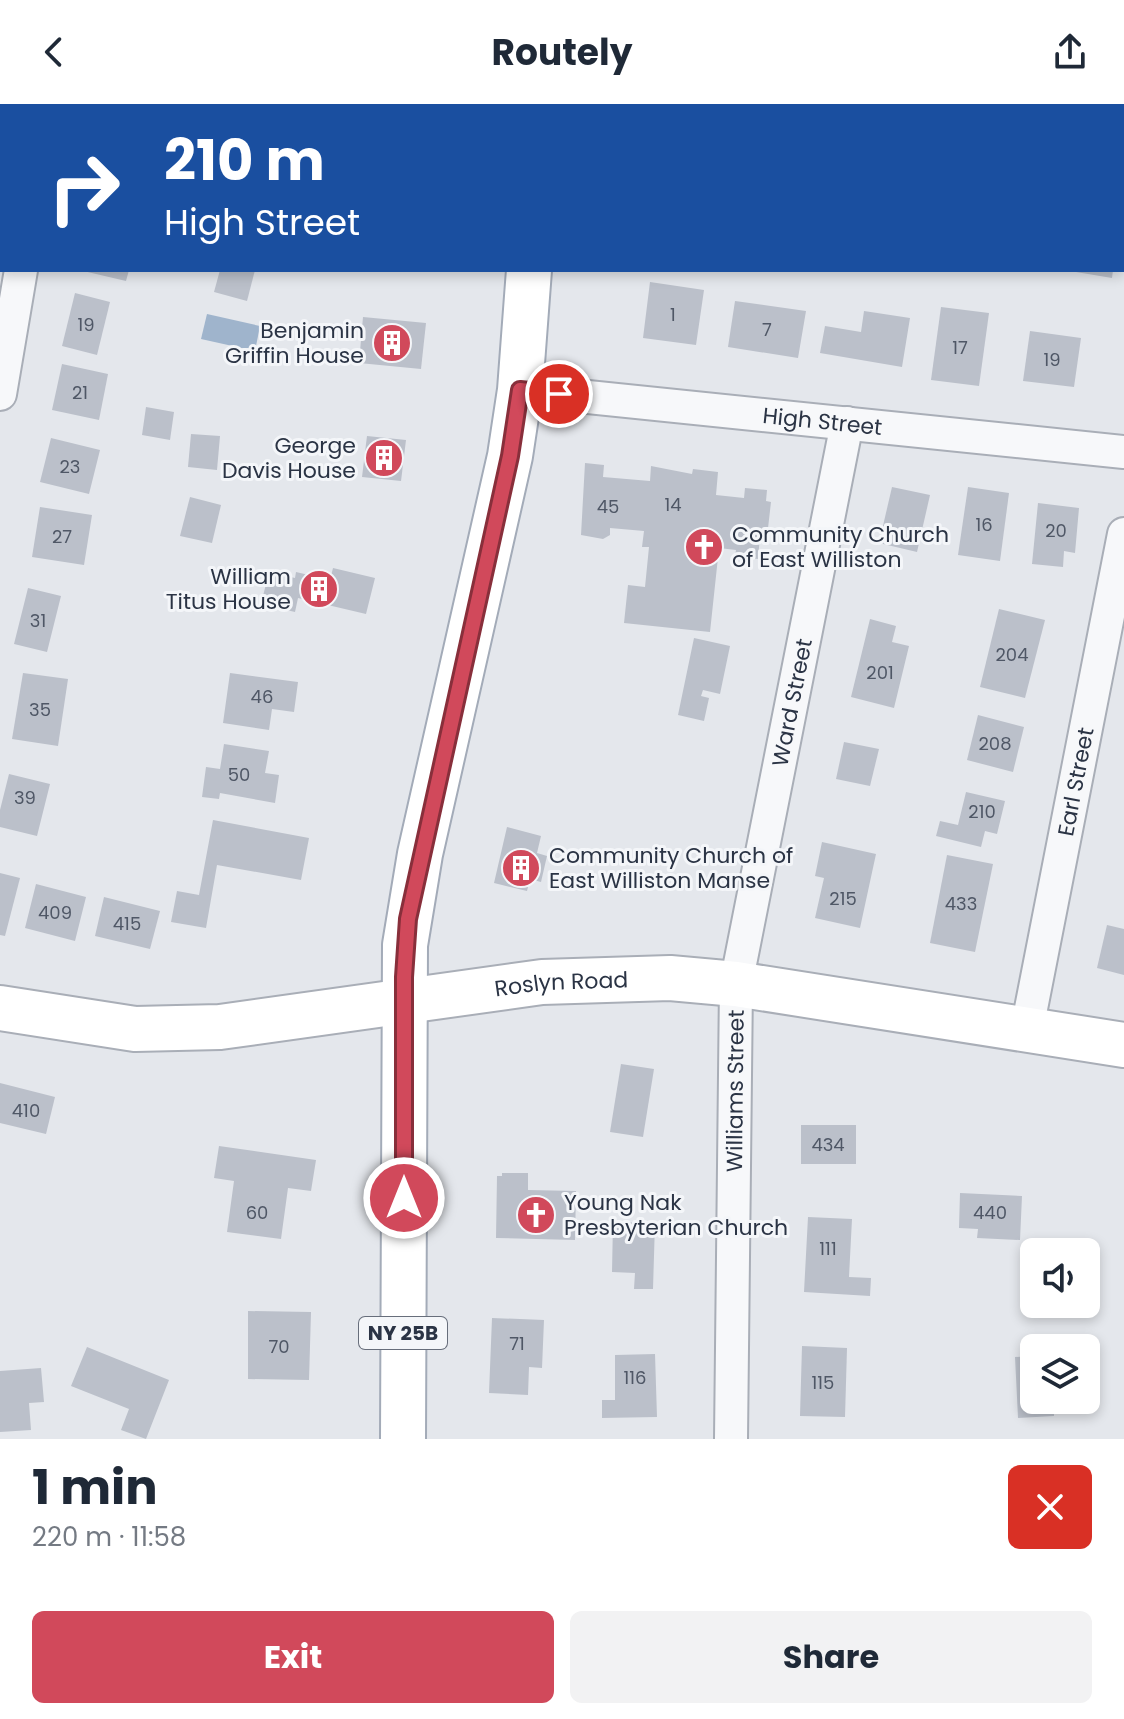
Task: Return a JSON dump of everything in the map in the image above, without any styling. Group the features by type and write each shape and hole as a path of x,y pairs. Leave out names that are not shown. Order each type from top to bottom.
{"main road":[{"name":"NY 25B","path":"403,1439 405,945 413,891 510,456 520,390 529,272"},
{"name":"Roslyn Road","path":"0,1008 107,1026 163,1029 255,1024 578,979 670,978 736,984 1124,1045"}],"street":[{"path":"0,394 21,272"},
{"name":"High Street","path":"520,390 1124,452"},
{"name":"Ward Street","path":"736,984 847,423"},
{"name":"Earl Street","path":"1027,1029 1124,534"},
{"name":"Williams Street","path":"731,1439 736,984"}],"water":[{"path":"207,314 260,326 255,351 201,339"}],"building":[{"path":"88,272 128,272 126,281"},
{"path":"219,272 254,272 247,301 214,292"},
{"path":"1076,272 1113,272 1112,278"},
{"path":"650,282 704,290 696,345 643,338"},
{"path":"75,293 110,302 97,355 62,346"},
{"path":"735,301 806,311 798,358 728,347"},
{"path":"941,307 989,313 979,386 931,380"},
{"path":"864,311 910,318 902,367 820,353 825,326 861,332"},
{"name":"Benjamin Griffin House","path":"363,317 426,323 421,369 359,363"},
{"path":"1030,331 1081,338 1074,387 1023,381"},
{"path":"62,364 108,374 99,420 52,410"},
{"path":"146,407 174,412 170,440 142,435"},
{"path":"191,434 220,436 217,470 188,467"},
{"name":"George Davis House","path":"367,436 406,440 401,481 362,477"},
{"path":"51,438 100,450 89,494 40,482"},
{"name":"Community Church of East Williston","path":"585,463 604,465 603,477 650,481 651,466 692,474 693,469 718,472 716,495 744,498 745,488 767,490 766,501 771,502 767,537 760,536 758,559 735,556 736,550 719,548 710,632 624,623 628,585 645,587 649,547 642,547 644,531 610,528 610,535 603,539 581,535"},
{"path":"892,487 930,495 917,552 879,543"},
{"path":"968,487 1009,493 1000,561 958,555"},
{"path":"190,497 221,505 212,543 180,536"},
{"path":"1038,503 1079,508 1075,553 1064,551 1063,567 1032,564"},
{"path":"40,507 92,515 84,565 32,557"},
{"name":"William Titus House","path":"333,568 375,578 366,614 298,598 295,612 261,604 269,572 295,578 296,572 330,580"},
{"path":"28,588 61,596 47,652 14,644"},
{"path":"999,609 1045,620 1025,698 980,687"},
{"path":"870,619 896,626 892,642 909,646 894,708 851,697"},
{"path":"694,638 730,646 720,694 703,690 701,696 709,698 704,721 678,715"},
{"path":"23,673 68,679 58,746 12,739"},
{"path":"230,673 298,682 294,712 272,709 269,730 223,723"},
{"path":"978,715 1024,727 1013,772 967,760"},
{"path":"844,742 879,749 870,786 836,779"},
{"path":"224,744 269,751 265,773 279,775 275,803 220,793 219,799 202,797 206,767 220,769"},
{"path":"9,774 50,784 37,836 0,827 0,810"},
{"path":"966,792 1005,801 997,834 985,831 981,847 936,836 940,821 958,825"},
{"path":"213,820 309,838 301,880 217,865 206,928 171,922 177,891 199,895"},
{"name":"Community Church of East Williston Manse","path":"507,827 541,836 537,853 547,856 541,882 530,879 527,891 494,883"},
{"path":"822,842 876,854 860,928 815,918 824,878 815,876"},
{"path":"947,855 993,864 975,952 930,943"},
{"path":"0,873 20,878 5,936 0,935"},
{"path":"36,884 86,897 75,941 25,928"},
{"path":"104,897 160,911 150,949 95,936"},
{"path":"1107,925 1124,929 1124,975 1097,968"},
{"path":"621,1064 654,1069 643,1137 610,1132"},
{"path":"0,1083 55,1097 46,1134 0,1123"},
{"path":"801,1125 856,1125 856,1164 801,1164"},
{"path":"219,1146 316,1160 311,1191 288,1188 281,1239 227,1232 234,1181 214,1178"},
{"name":"Young Nak Presbyterian Church","path":"502,1173 528,1173 528,1190 576,1191 575,1240 496,1238 497,1176 502,1176"},
{"path":"960,1193 1022,1196 1020,1240 977,1238 978,1229 959,1228"},
{"path":"808,1217 852,1219 849,1277 871,1278 870,1296 804,1292"},
{"path":"613,1222 655,1223 653,1289 634,1289 635,1273 612,1272"},
{"path":"248,1311 311,1312 309,1380 248,1379"},
{"path":"492,1318 544,1320 542,1368 529,1367 528,1395 489,1393"},
{"path":"802,1346 847,1348 845,1417 800,1416"},
{"path":"87,1347 169,1380 146,1439 121,1430 129,1409 71,1386"},
{"path":"655,1354 657,1417 602,1418 602,1400 615,1400 615,1355"},
{"path":"1015,1357 1020,1357 1020,1414 1054,1416 1018,1418"},
{"path":"41,1368 44,1402 29,1403 31,1430 0,1432 0,1371"}],"place":[{"name":"Benjamin Griffin House","path":"392,343"},
{"name":"George Davis House","path":"384,458"},
{"name":"Community Church of East Williston","path":"704,547"},
{"name":"William Titus House","path":"319,589"},
{"name":"Community Church of East Williston Manse","path":"521,868"},
{"name":"Young Nak Presbyterian Church","path":"536,1215"}],"route":[{"path":"404,1198 405,945 417,872 510,456 520,390 559,394"}]}
